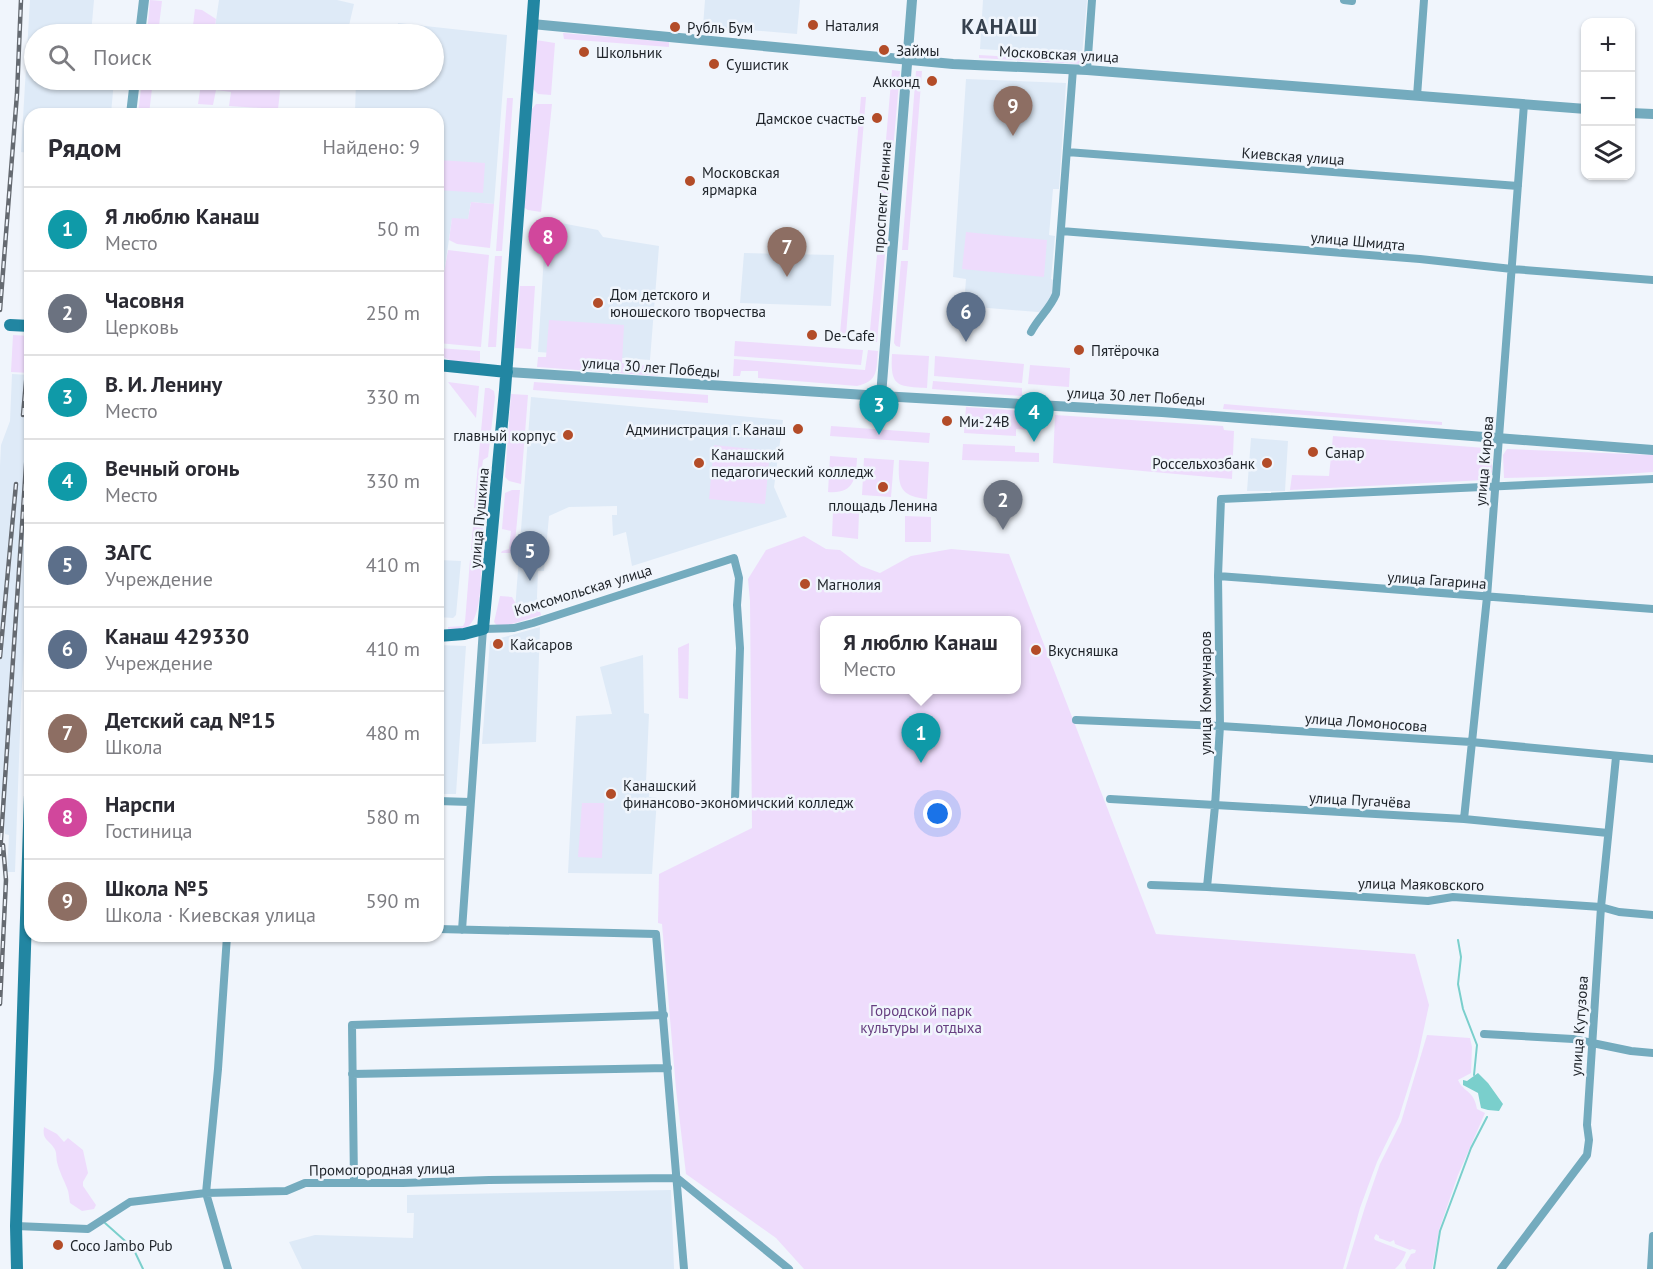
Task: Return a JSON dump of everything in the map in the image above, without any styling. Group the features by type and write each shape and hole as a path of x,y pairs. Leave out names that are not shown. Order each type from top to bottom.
{"main road":[{"name":"улица Пушкина","path":"507,372 534,0"},
{"path":"10,325 24,326"},
{"name":"улица 30 лет Победы","path":"444,366 507,372"},
{"name":"улица Пушкина","path":"483,629 494,513"},
{"name":"Комсомольская улица","path":"444,636 483,629"},
{"path":"17,1269 16,1226 27,942"}],"street":[{"path":"141,24 144,0"},
{"name":"проспект Ленина","path":"881,396 912,0"},
{"path":"1087,70 1092,0"},
{"path":"1344,0 1352,1"},
{"path":"1417,96 1424,0"},
{"name":"Московская улица","path":"532,24 907,60 1087,70 1581,109"},
{"path":"1030,332 1050,306 1056,294 1073,69"},
{"path":"132,108 134,90"},
{"name":"улица Кирова","path":"1464,819 1487,597 1524,104"},
{"path":"1635,112 1653,114"},
{"name":"Киевская улица","path":"1067,152 1518,186"},
{"name":"улица Шмидта","path":"1061,231 1653,280"},
{"name":"улица 30 лет Победы","path":"507,372 1162,412 1653,450"},
{"name":"улица Пушкина","path":"494,513 507,372"},
{"path":"1495,487 1653,479"},
{"name":"улица Коммунаров","path":"1207,887 1221,726 1218,576 1221,499 1495,487"},
{"name":"Комсомольская улица","path":"483,629 514,628 533,623 734,558 739,578 737,606 740,648 735,800"},
{"name":"улица Гагарина","path":"1218,576 1653,609"},
{"name":"улица Пушкина","path":"462,930 483,629"},
{"name":"улица Ломоносова","path":"1076,720 1221,726 1471,742 1653,759"},
{"name":"улица Кутузова","path":"1501,1269 1587,1155 1601,907 1616,757"},
{"name":"улица Пугачёва","path":"1110,799 1464,819 1608,832"},
{"path":"444,801 470,802"},
{"name":"улица Маяковского","path":"1151,885 1428,901 1453,897 1601,907 1619,912 1653,915"},
{"path":"444,930 656,934 684,1269"},
{"path":"227,942 218,1069 206,1193 228,1269"},
{"path":"354,1183 352,1025 664,1016"},
{"path":"1484,1034 1573,1039 1631,1052 1653,1053"},
{"path":"352,1074 668,1068"},
{"path":"677,1178 789,1269"},
{"name":"Промогородная улица","path":"16,1226 88,1229 130,1202 206,1193 286,1191 305,1183 677,1178"},
{"path":"1651,1269 1653,1236"}],"shaded area":[{"path":"30,0 94,0 92,24 29,24"},
{"path":"219,0 337,0 354,4 349,24 215,24"},
{"path":"705,0 800,0 797,34 703,26"},
{"path":"983,0 1087,0 1082,55 980,49"},
{"path":"444,28 507,35 494,204 471,202 468,220 452,219 444,273 444,108 355,108 356,90 444,90"},
{"path":"966,79 1066,83 1059,189 1053,189 1049,235 1055,236 1050,313 964,306 966,279 953,277"},
{"path":"25,90 113,90 112,108 24,108 24,152 21,152"},
{"name":"Дом детского и юношеского творчества","path":"546,222 598,230 603,237 659,246 650,360 538,352"},
{"path":"744,253 834,255 831,306 740,303"},
{"path":"12,374 24,375 24,652 15,872 7,872 9,835 5,834 0,792 0,466 1,445 10,421"},
{"name":"Канашский педагогический колледж","path":"531,397 783,420 774,487 787,517 632,566 626,532 613,536 612,515 617,515 617,506 569,507 549,516 544,571 538,571 538,604 515,610"},
{"path":"1251,438 1288,441 1285,491 1247,491"},
{"path":"444,560 461,561 456,615 453,618 444,617"},
{"path":"540,627 536,742 482,744 490,641"},
{"path":"444,645 466,646 456,794 444,794"},
{"name":"Канашский финансово-экономичский колледж","path":"643,655 644,713 649,714 646,782 650,783 649,797 657,798 652,874 568,873 576,716 612,714 600,667"},
{"path":"671,1190 674,1269 302,1269 289,1242 315,1235 413,1238 414,1213 407,1213 407,1195"}],"green space":[{"path":"150,0 162,1 159,24 148,24"},
{"path":"195,9 202,10 216,19 215,24 193,24"},
{"path":"563,33 669,42 669,47 564,39"},
{"path":"536,40 555,43 551,95 538,94 533,89"},
{"path":"979,55 1082,61 1082,64 979,58"},
{"path":"892,70 900,71 889,195 885,195 885,204 889,203 885,244 877,244"},
{"path":"916,71 922,71 908,250 902,250"},
{"path":"141,90 152,90 150,108 139,108"},
{"path":"200,90 216,90 213,105 198,104"},
{"path":"216,90 280,90 278,108 229,106 231,92"},
{"path":"861,97 866,97 846,335 840,334"},
{"path":"507,98 513,98 502,251 496,251"},
{"path":"536,104 552,104 541,212 523,207 532,109"},
{"path":"444,160 485,163 483,193 444,190"},
{"path":"471,202 494,204 490,248 457,244 449,240 452,218 468,219"},
{"path":"966,232 1047,240 1044,277 962,269"},
{"path":"448,250 489,255 481,347 444,344 444,273"},
{"path":"885,254 877,342 869,341 877,255"},
{"path":"495,256 502,256 496,347 488,347"},
{"path":"901,261 908,261 900,347 894,343"},
{"path":"520,286 535,286 531,349 515,348"},
{"path":"549,320 624,325 622,363 658,367 658,376 537,367 538,357 546,357"},
{"path":"13,335 24,336 24,373 11,372"},
{"path":"735,341 863,350 861,365 734,356"},
{"path":"444,348 480,351 480,363 451,361 444,357"},
{"path":"868,350 878,351 875,374 869,381 857,386 758,378 758,371 741,371 740,376 733,376 734,359 865,370"},
{"path":"892,354 929,356 927,388 898,383 892,373"},
{"path":"935,356 1024,364 1022,383 934,376"},
{"path":"1030,365 1070,368 1069,387 1028,384"},
{"path":"933,381 1022,388 1022,396 932,389"},
{"path":"448,382 479,386 476,418"},
{"path":"534,382 708,395 708,403 533,390"},
{"path":"485,388 494,391 495,397 488,457 483,460 481,475 487,478 485,504 481,509 474,508"},
{"path":"511,394 528,395 521,484 509,481 505,477"},
{"path":"1224,404 1442,422 1442,425 1223,409"},
{"path":"966,407 1041,412 1040,431 1016,429 1016,436 964,433"},
{"path":"1055,415 1223,426 1224,430 1234,431 1232,479 1053,463"},
{"path":"831,426 930,433 929,443 830,436"},
{"path":"1333,436 1485,448 1492,454 1492,472 1485,480 1290,490 1292,475 1329,476"},
{"path":"963,444 1015,446 1015,452 1039,453 1039,462 962,460"},
{"path":"714,445 770,451 765,504 709,499"},
{"path":"1507,449 1653,455 1653,472 1504,478 1503,455"},
{"path":"830,456 857,458 856,473 852,484 843,491 828,492"},
{"path":"864,458 894,460 891,497 862,495"},
{"path":"899,460 929,462 927,499 911,495 902,488 899,477"},
{"path":"520,490 514,553 501,553 509,549 511,531 502,529 505,493"},
{"path":"833,511 859,513 858,539 832,536"},
{"path":"474,514 484,515 481,550 471,550"},
{"path":"905,516 931,517 931,542 905,542"},
{"name":"Городской парк культуры и отдыха","path":"804,536 826,549 840,550 861,566 880,573 911,556 951,549 1009,554 1156,934 1415,954 1429,1005 1418,1056 1399,1117 1377,1162 1360,1208 1343,1269 804,1269 776,1238 686,1174 676,1089 662,924 658,923 659,874 752,828 748,579 766,550"},
{"path":"477,559 482,563 475,616 467,627 448,630 448,627 463,626 465,622 470,560"},
{"path":"500,596 512,597 516,610 538,604 541,615 499,628 494,622"},
{"path":"689,643 688,699 679,698 678,648"},
{"path":"582,803 604,803 602,858 578,857"},
{"path":"1427,1035 1470,1038 1471,1073 1458,1080 1474,1098 1477,1109 1485,1113 1458,1175 1439,1230 1432,1269 1406,1269 1405,1265 1416,1250 1395,1244 1394,1240 1390,1242 1379,1238 1376,1234 1375,1240 1406,1252 1399,1265 1395,1269 1346,1269 1380,1164 1401,1122"},
{"path":"44,1127 57,1134 64,1142 68,1138 83,1150 88,1173 83,1186 96,1205 94,1209 82,1211 70,1203 56,1151 45,1137"}],"water":[{"path":"1478,1073 1503,1104 1499,1111 1481,1108 1478,1093 1463,1085 1463,1080 1467,1081"}],"waterway":[{"path":"1458,940 1461,957 1458,984 1463,1009 1477,1045 1474,1075"},
{"path":"1434,1269 1440,1231 1471,1148 1487,1117"},
{"path":"105,1223 133,1248 143,1269"}],"railway":[{"path":"0,310 17,94 21,0"},
{"path":"23,415 24,404"},
{"path":"0,657 16,484"},
{"path":"0,854 24,496"},
{"path":"0,1004 6,880 3,845"}],"place":[{"name":"Наталия","path":"813,25"},
{"name":"Рубль Бум","path":"675,27"},
{"name":"Займы","path":"884,50"},
{"name":"Школьник","path":"584,52"},
{"name":"Сушистик","path":"714,64"},
{"name":"Акконд","path":"932,81"},
{"name":"Дамское счастье","path":"877,118"},
{"name":"Школа №5","path":"1013,136"},
{"name":"Московская ярмарка","path":"690,181"},
{"name":"Нарспи","path":"548,267"},
{"name":"Детский сад №15","path":"787,277"},
{"name":"Дом детского и юношеского творчества","path":"598,303"},
{"name":"De-Cafe","path":"812,335"},
{"name":"Канаш 429330","path":"966,342"},
{"name":"Пятёрочка","path":"1079,350"},
{"name":"Ми-24В","path":"947,421"},
{"name":"Администрация г. Канаш","path":"798,429"},
{"name":"главный корпус","path":"568,435"},
{"name":"В. И. Ленину","path":"879,435"},
{"name":"Вечный огонь","path":"1034,442"},
{"name":"Санар","path":"1313,452"},
{"name":"Канашский педагогический колледж","path":"699,463"},
{"name":"Россельхозбанк","path":"1267,463"},
{"name":"площадь Ленина","path":"883,487"},
{"name":"Часовня","path":"1003,530"},
{"name":"ЗАГС","path":"530,581"},
{"name":"Магнолия","path":"805,584"},
{"name":"Кайсаров","path":"498,644"},
{"name":"Вкусняшка","path":"1036,650"},
{"name":"Я люблю Канаш","path":"921,763"},
{"name":"Канашский финансово-экономичский колледж","path":"611,794"},
{"name":"Coco Jambo Pub","path":"58,1245"}],"district":[{"name":"КАНАШ","path":"1000,26"}]}
